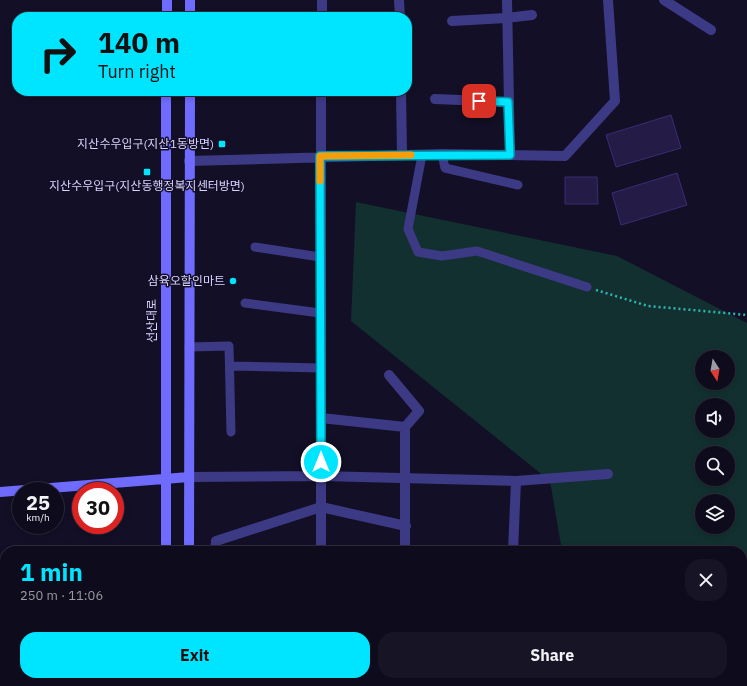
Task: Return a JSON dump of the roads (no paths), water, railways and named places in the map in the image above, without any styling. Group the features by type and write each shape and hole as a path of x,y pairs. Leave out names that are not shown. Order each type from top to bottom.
{"main road":[{"path":"166,12 167,0"},
{"path":"190,0 190,12"},
{"name":"선산대로","path":"166,96 166,546"},
{"path":"189,546 190,96"},
{"path":"0,492 189,477"}],"street":[{"path":"322,0 322,12"},
{"path":"399,0 400,12"},
{"path":"507,0 506,18 510,155"},
{"path":"189,161 320,156 442,154 565,156 615,101 608,0"},
{"path":"664,0 712,30"},
{"path":"452,21 506,18 532,14"},
{"path":"321,96 321,546"},
{"path":"401,96 402,155"},
{"path":"435,99 508,102"},
{"path":"389,375 418,411 405,427 405,546"},
{"path":"321,418 405,427"},
{"path":"189,477 321,476 406,480 516,481 608,474"},
{"path":"513,546 516,481"},
{"path":"216,546 216,541 321,508 406,526"}],"lane":[{"path":"442,154 445,168 518,184"},
{"path":"422,155 408,229 418,252 442,256 477,251 587,287"},
{"path":"255,247 320,257"},
{"path":"245,304 320,313"},
{"path":"189,346 229,346 231,432"},
{"path":"230,366 321,368"}],"place":[{"name":"지산수우입구(지산1동방면)","path":"222,144"},
{"name":"지산수우입구(지산동행정복지센터방면)","path":"147,172"},
{"name":"삼육오할인마트","path":"233,281"}]}
